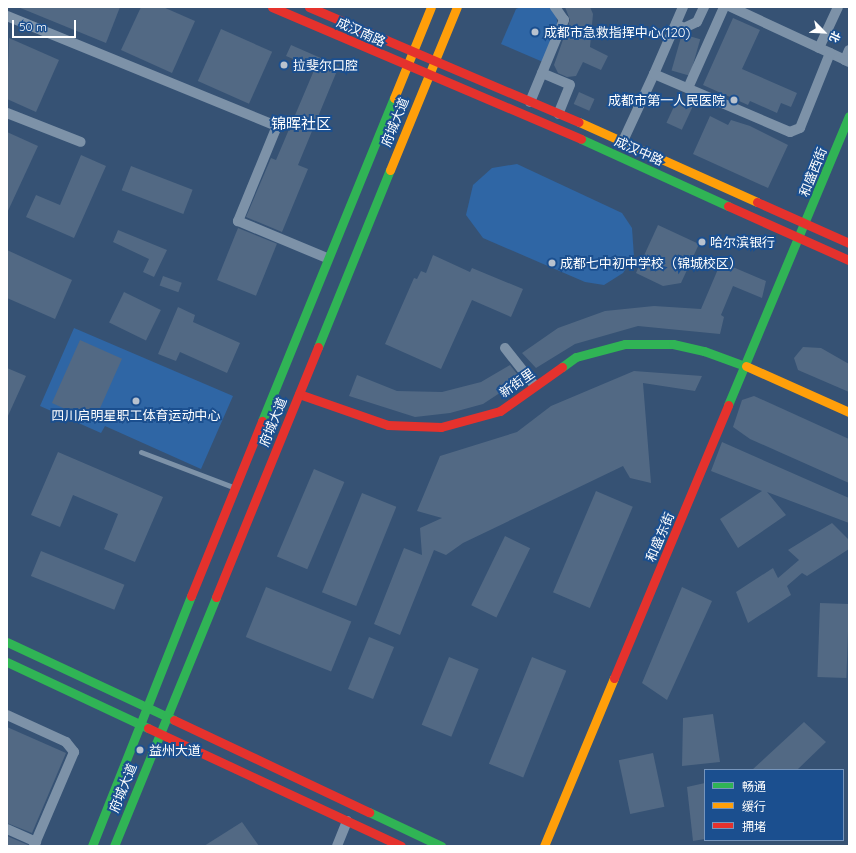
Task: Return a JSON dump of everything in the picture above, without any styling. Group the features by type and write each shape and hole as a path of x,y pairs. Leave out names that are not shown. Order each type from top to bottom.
{"main road":[{"name":"成汉南路","path":"272,7 417,71"},
{"name":"成汉南路","path":"310,7 423,56"},
{"name":"府城大道","path":"92,846 234,488 405,66 431,7"},
{"name":"府城大道","path":"114,846 457,7"},
{"name":"成汉中路","path":"423,56 623,141 849,243"},
{"name":"成汉中路","path":"417,71 581,139 849,260"},
{"name":"和盛西街","path":"799,237 849,116"},
{"name":"和盛东街","path":"544,846 799,237"},
{"name":"新街里","path":"299,394 388,425 441,427 500,411 576,357 625,344 673,344 704,351 746,366 849,412"},
{"path":"7,642 168,716 441,846"},
{"path":"7,662 401,846"}],"street":[{"path":"530,102 564,20 555,7"},
{"path":"623,141 683,7"},
{"path":"676,24 684,28 697,22 704,7"},
{"path":"688,88 724,7"},
{"path":"731,7 847,61 849,50"},
{"path":"820,48 838,7"},
{"path":"7,16 277,126 238,220 327,258"},
{"path":"654,74 790,132 800,128 830,53"},
{"path":"542,73 570,85 558,114"},
{"path":"7,113 81,142"},
{"path":"505,348 535,386"},
{"path":"7,716 66,742 74,752 35,844 7,829"},
{"path":"338,846 347,822"}],"lane":[{"path":"141,452 234,488"}],"shaded area":[{"path":"521,7 550,7 556,14 558,28 543,62 501,44 516,9"},
{"path":"517,164 622,213 632,228 634,257 623,273 604,285 585,282 483,238 466,215 473,185 492,168"},
{"name":"四川启明星职工体育运动中心","path":"74,328 233,396 201,469 105,426 101,433 40,406"}],"building":[{"path":"18,7 120,7 106,43"},
{"path":"141,7 163,7 195,21 172,73 121,50"},
{"path":"565,7 590,7 593,14 590,47 608,56 601,70 583,62 576,76 567,77 558,73 554,65 570,20"},
{"path":"733,18 760,30 742,69 797,93 791,107 781,103 777,113 750,101 748,105 703,85"},
{"path":"221,29 272,52 249,104 198,81"},
{"path":"682,34 700,39 690,76 672,71"},
{"path":"9,38 59,60 36,112 7,99"},
{"path":"291,45 339,66 298,165 308,169 282,232 246,217 271,158 276,160 315,68 286,56"},
{"path":"579,92 595,99 589,111 574,104"},
{"path":"677,100 692,107 682,130 666,123"},
{"path":"710,116 728,125 731,120 750,126 788,145 768,188 693,154"},
{"path":"7,132 38,146 7,213"},
{"path":"81,155 106,166 74,238 26,217 36,195 60,205"},
{"path":"131,166 193,190 183,214 122,190"},
{"path":"658,225 699,244 681,283 663,286 636,273"},
{"path":"238,228 277,244 256,296 217,280"},
{"path":"118,230 167,250 154,277 143,272 149,259 113,242"},
{"path":"7,250 72,280 55,319 7,298"},
{"path":"433,255 470,272 472,268 523,289 511,317 472,300 441,369 385,344 414,278 417,279 421,271 426,273"},
{"path":"721,262 766,281 762,298 733,286 721,315 724,317 720,334 638,326 575,344 536,368 522,353 558,328 605,311 654,306 701,309"},
{"path":"163,276 182,283 178,292 160,285"},
{"path":"124,292 161,310 146,341 109,323"},
{"path":"178,307 195,315 193,322 240,343 227,373 180,352 176,361 158,354"},
{"path":"80,340 122,359 94,422 52,403"},
{"path":"803,347 821,348 849,364 849,392 798,370 794,358"},
{"path":"510,365 521,379 483,404 450,413 415,417 349,396 357,375 397,391 442,392 481,382"},
{"path":"7,368 26,376 7,418"},
{"path":"634,371 702,376 695,391 643,383 651,483 630,478 623,466 463,543 446,555 434,550 400,635 374,624 404,548 422,555 420,528 442,518 417,511 440,456 517,432 551,406"},
{"path":"754,396 849,439 849,483 750,439 733,427 742,400"},
{"path":"722,442 849,498 849,523 767,492 786,515 738,548 720,519 762,491 711,471"},
{"path":"58,452 163,497 135,562 104,549 118,514 73,495 60,527 31,515"},
{"path":"314,469 344,482 307,569 277,556"},
{"path":"596,491 633,507 590,608 553,592"},
{"path":"362,493 396,507 356,606 322,592"},
{"path":"832,523 849,540 849,549 807,576 802,573 787,586 791,595 748,623 736,592 773,568 778,578 799,560 788,550"},
{"path":"505,536 530,548 496,617 471,605"},
{"path":"41,551 124,585 114,610 31,576"},
{"path":"266,587 351,621 331,672 246,637"},
{"path":"682,587 712,601 667,700 642,683"},
{"path":"820,603 849,604 846,678 817,677"},
{"path":"369,637 394,647 373,699 348,689"},
{"path":"449,657 479,669 451,737 422,725"},
{"path":"532,657 566,671 523,777 489,764"},
{"path":"713,714 720,762 682,766 683,718"},
{"path":"804,722 826,742 798,769 753,769"},
{"path":"7,727 66,753 32,833 7,823"},
{"path":"653,753 664,807 630,814 619,760"},
{"path":"704,783 704,839 693,841 687,787"},
{"path":"242,822 259,846 204,846"},
{"path":"7,836 28,845 28,846 7,846"}],"traffic: fast":[{"path":"262,421 394,98"},
{"path":"728,405 849,116"},
{"path":"581,139 728,206"},
{"path":"318,347 390,170"},
{"path":"562,367 576,357 625,344 673,344 704,351 745,366"},
{"path":"92,846 191,596"},
{"path":"114,846 216,597"},
{"path":"7,642 174,720"},
{"path":"7,662 148,728"},
{"path":"369,812 441,846"}],"traffic: slow":[{"path":"394,98 431,7"},
{"path":"390,170 457,7"},
{"path":"579,122 757,202"},
{"path":"746,366 849,412"},
{"path":"544,846 614,678"}],"traffic: jam":[{"path":"272,7 581,139"},
{"path":"309,7 579,122"},
{"path":"757,202 849,243"},
{"path":"728,206 849,260"},
{"path":"216,597 318,347"},
{"path":"299,394 388,425 441,427 500,411 562,367"},
{"path":"614,678 728,405"},
{"path":"191,596 262,421"},
{"path":"174,720 369,812"},
{"path":"148,728 401,846"}],"place":[{"name":"成都市急救指挥中心(120)","path":"535,32"},
{"name":"拉斐尔口腔","path":"284,65"},
{"name":"成都市第一人民医院","path":"734,100"},
{"name":"哈尔滨银行","path":"702,242"},
{"name":"成都七中初中学校（锦城校区）","path":"552,263"},
{"name":"四川启明星职工体育运动中心","path":"136,401"},
{"name":"益州大道","path":"140,750"}],"district":[{"name":"锦晖社区","path":"301,124"}]}
